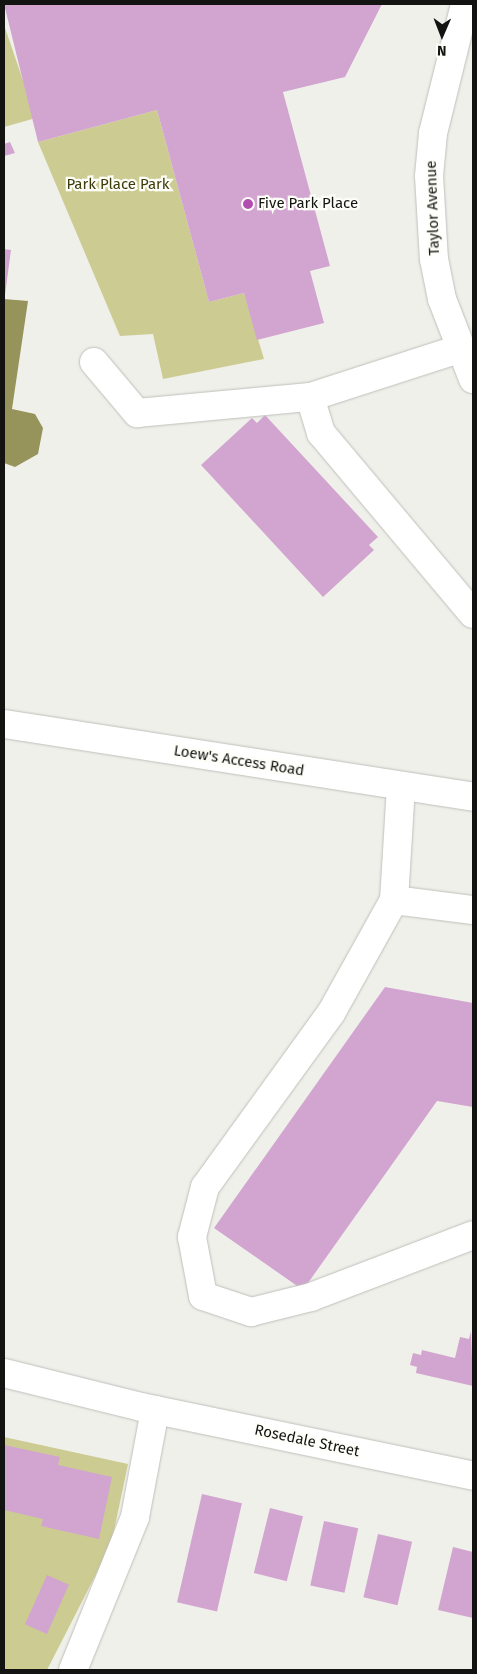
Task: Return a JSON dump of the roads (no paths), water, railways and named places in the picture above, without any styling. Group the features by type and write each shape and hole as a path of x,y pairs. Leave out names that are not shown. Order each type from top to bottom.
{"street":[{"name":"Taylor Avenue","path":"465,4 433,133 429,176 434,259 459,349 473,379"},
{"path":"94,362 137,413 310,397 459,349"},
{"path":"310,397 321,433 473,614"},
{"name":"Loew's Access Road","path":"4,724 473,797"},
{"path":"401,786 394,900 331,1013 205,1187 192,1237 203,1296 251,1312 311,1297 473,1235"},
{"path":"394,900 473,910"},
{"name":"Rosedale Street","path":"4,1372 148,1408 473,1476"},
{"path":"74,1670 135,1517 148,1408"}],"place":[{"name":"Five Park Place","path":"248,204"}],"park label":[{"name":"Park Place Park","path":"118,185"}]}
